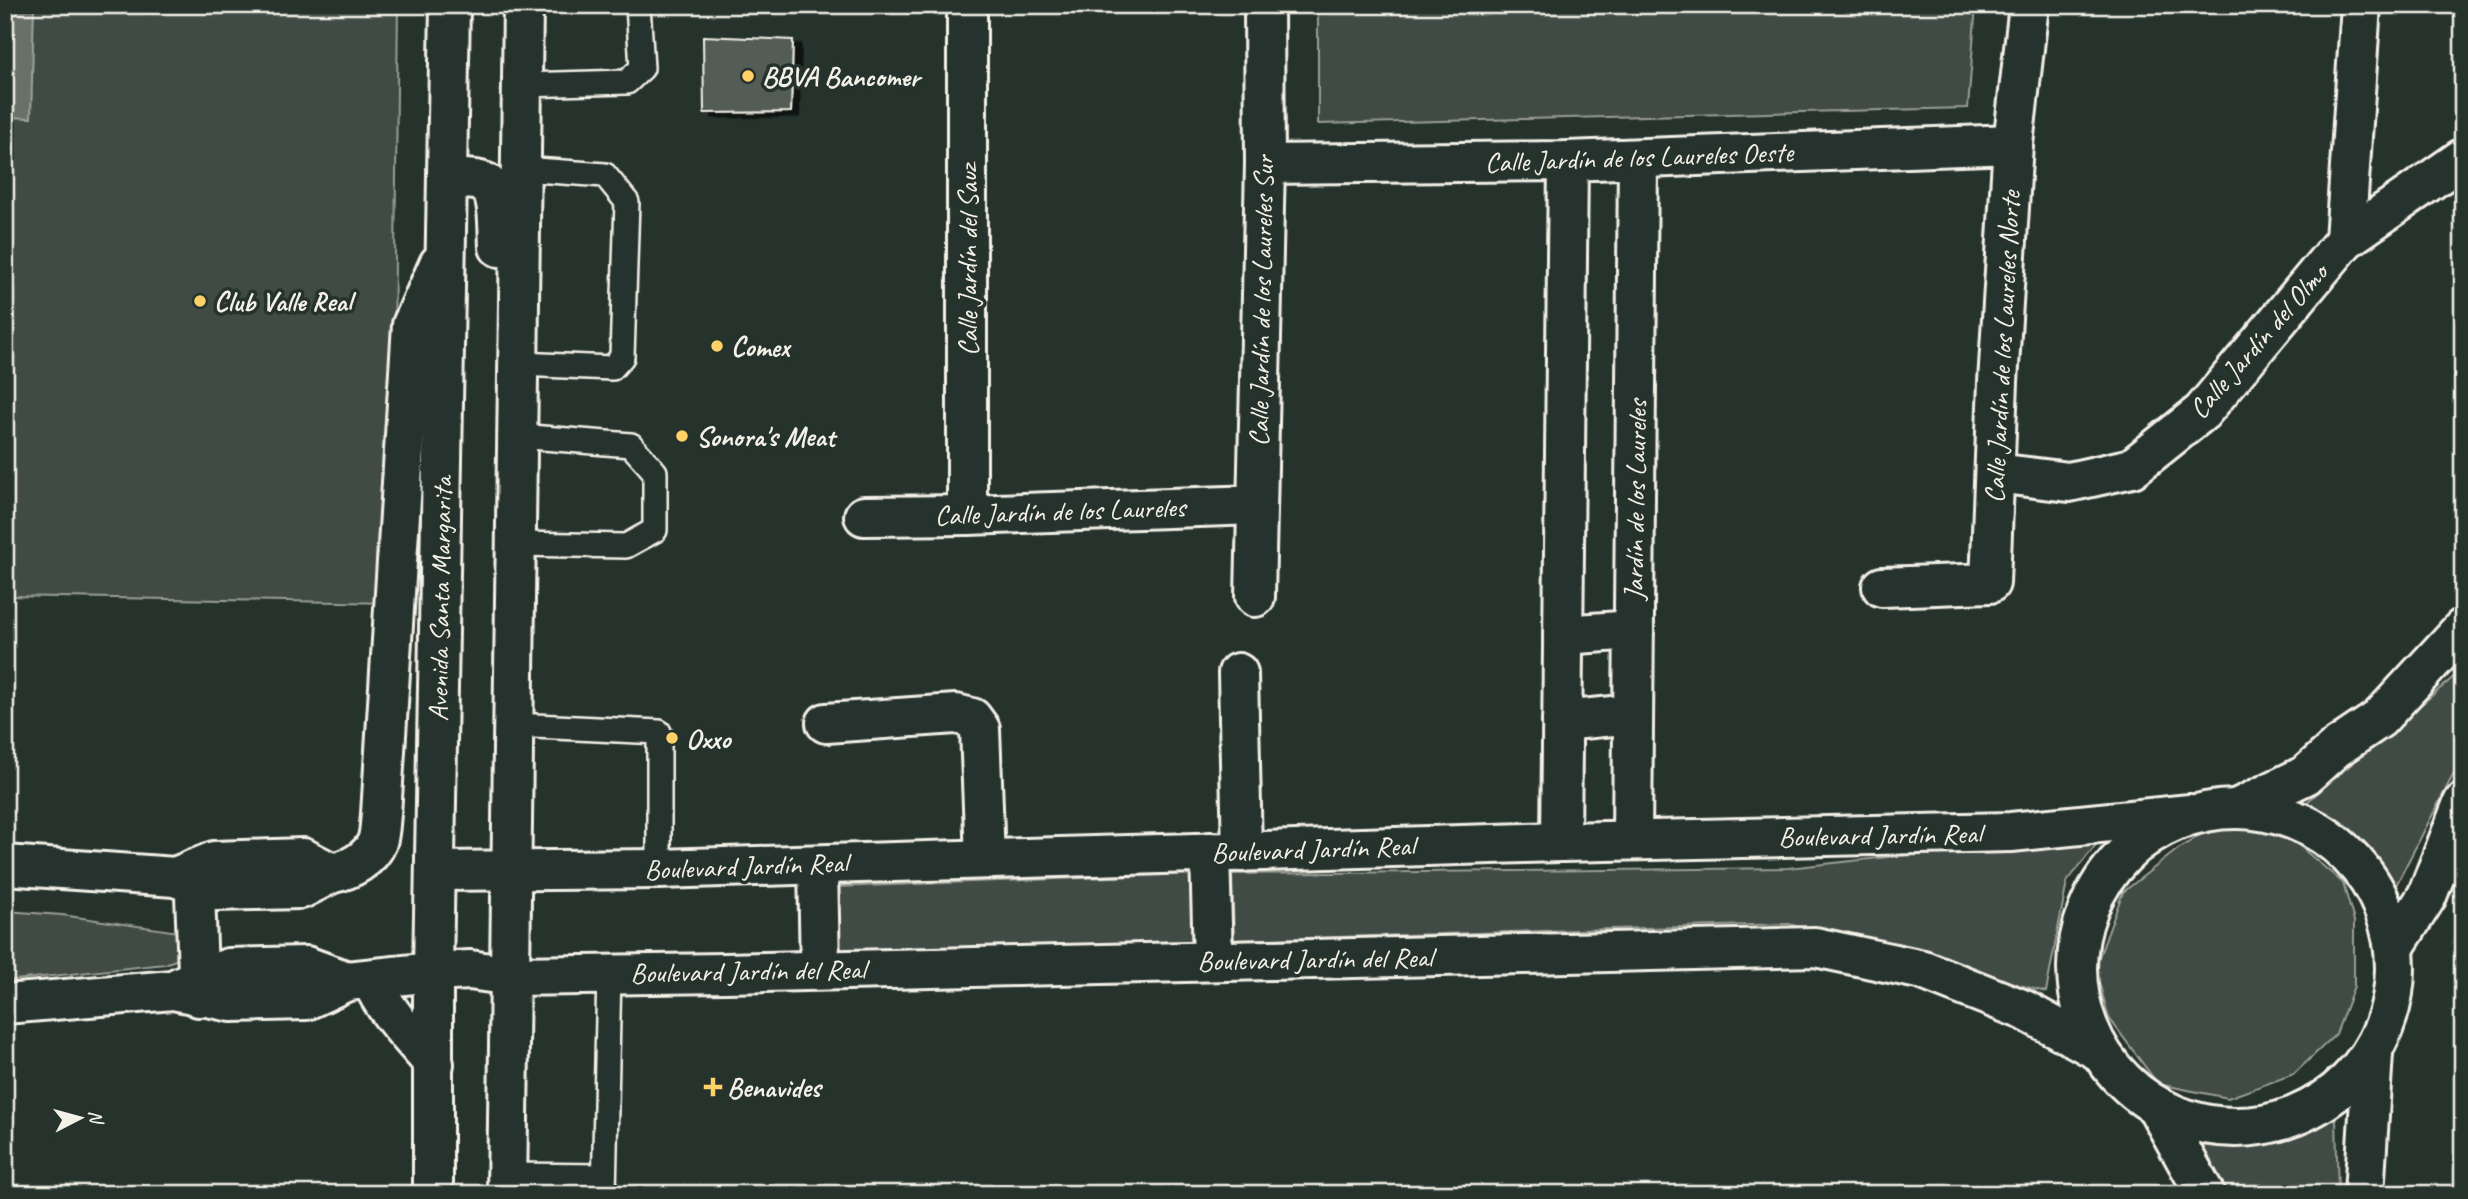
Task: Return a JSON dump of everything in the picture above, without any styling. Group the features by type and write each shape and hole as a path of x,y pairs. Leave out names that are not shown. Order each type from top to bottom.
{"street":[{"name":"Avenida Santa Margarita","path":"433,1194 433,971 450,5"},
{"path":"508,1184 523,5"},
{"name":"Calle Jardín del Sauz","path":"967,5 967,515"},
{"name":"Calle Jardín de los Laureles Sur","path":"1255,597 1265,163 1264,5"},
{"name":"Calle Jardín de los Laureles Norte","path":"1882,587 1990,583 1998,382 2013,144 2029,5"},
{"path":"2345,240 2361,5"},
{"name":"Calle Jardín de los Laureles Oeste","path":"1265,163 1568,161 2013,144"},
{"name":"Calle Jardín del Olmo","path":"1995,473 2069,482 2132,468 2202,412 2345,240 2463,158"},
{"name":"Jardín de los Laureles","path":"1632,840 1638,159"},
{"path":"1561,842 1568,161"},
{"path":"448,179 486,183 495,197 505,329 508,347 519,364"},
{"path":"5,865 188,876 215,891 300,889 363,860 377,842 412,325 446,246"},
{"name":"Calle Jardín de los Laureles","path":"864,516 1257,505"},
{"path":"2373,1053 2342,1090 2300,1116 2253,1128 2241,1128 2204,1126 2158,1109 2125,1084 2099,1051 2083,1011 2077,968 2082,925 2100,886 2126,852 2161,826 2190,814 2240,807 2306,775 2336,748 2379,719 2463,628"},
{"path":"1563,635 1634,630"},
{"path":"1213,961 1226,852 1238,673"},
{"path":"1562,720 1633,714"},
{"path":"826,723 956,715 972,718 980,729 985,859"},
{"path":"2395,946 2427,896 2463,803"},
{"path":"2240,807 2295,819 2343,848 2378,892 2395,946 2393,1001 2373,1053 2364,1194"},
{"name":"Boulevard Jardín Real","path":"435,871 659,869 1632,840 2011,832 2190,814"},
{"path":"818,864 820,970"},
{"path":"188,876 190,989"},
{"name":"Boulevard Jardín del Real","path":"5,1004 190,989 232,1002 306,1000 359,980 433,971 470,970 511,976 1815,947 1923,970 2024,1010 2099,1051"},
{"path":"359,980 378,996 434,1065"},
{"path":"2158,1109 2205,1194"}],"lane":[{"path":"522,85 627,82 642,68 638,5"},
{"path":"519,364 612,368 622,357 627,202 605,176 521,169"},
{"path":"517,544 625,547 655,530 656,472 631,445 518,436"},
{"path":"514,725 659,732 659,869"},
{"path":"508,1184 604,1185 609,973"}],"shaded area":[{"name":"Club Valle Real","path":"5,5 398,5 391,603 5,596"},
{"path":"5,5 34,5 31,118 5,117"},
{"path":"1318,5 1976,5 1968,108 1318,124"},
{"path":"2463,669 2463,756 2393,891 2375,860 2345,826 2307,802"},
{"path":"2210,829 2282,831 2343,883 2354,921 2354,986 2336,1034 2294,1074 2228,1098 2158,1084 2109,1018 2095,968 2123,892 2178,849"},
{"path":"2099,841 2067,882 2046,992 1789,924 1234,940 1232,874 1788,868 1952,850"},
{"path":"1193,874 1195,942 833,951 834,887"},
{"path":"5,911 62,915 179,932 181,958 165,964 5,981"},
{"path":"2336,1118 2338,1194 2218,1194 2198,1146 2242,1145"}],"building":[{"name":"BBVA Bancomer","path":"703,36 793,40 791,112 704,113"}],"place":[{"name":"BBVA Bancomer","path":"748,76"},
{"name":"Club Valle Real","path":"200,301"},
{"name":"Comex","path":"717,346"},
{"name":"Sonora's Meat","path":"682,436"},
{"name":"Oxxo","path":"672,738"},
{"name":"Benavides","path":"713,1087"}]}
